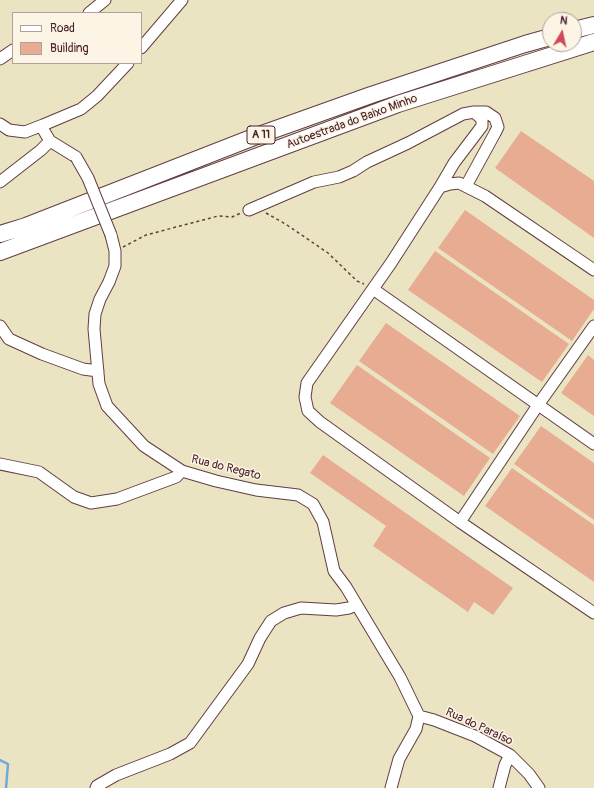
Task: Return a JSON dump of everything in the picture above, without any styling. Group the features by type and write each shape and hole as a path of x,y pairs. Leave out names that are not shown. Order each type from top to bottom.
{"highway":[{"path":"582,28 594,25"},
{"name":"Autoestrada do Baixo Minho","path":"0,234 26,226 259,135 370,94 542,39"},
{"name":"Autoestrada do Baixo Minho","path":"0,252 398,104 594,42"}],"street":[{"path":"90,12 105,0"},
{"path":"142,47 182,0"},
{"path":"0,59 12,51"},
{"path":"0,124 9,130 24,132 81,109 97,96 127,64"},
{"path":"474,112 482,119 482,126 454,163 440,187 373,289 307,383 305,398 308,411 320,422 460,522 594,613"},
{"path":"249,210 314,182 339,177 353,171 366,162 408,143 463,114 486,112 495,118 498,126 466,186"},
{"name":"Rua do Regato","path":"41,126 50,141 76,157 88,178 111,235 115,251 115,266 100,299 95,314 94,329 99,384 107,406 144,446 182,471 216,481 256,490 298,495 313,504 323,522 334,571 400,676 419,716"},
{"path":"0,182 41,150 50,141"},
{"path":"440,187 459,183 485,196 594,270"},
{"path":"373,289 594,444"},
{"path":"0,326 9,339 42,354 84,369 98,371"},
{"path":"460,522 538,405 594,326"},
{"path":"0,464 39,472 74,497 91,502 117,498 176,477 182,471"},
{"path":"96,788 116,775 170,754 190,744 248,664 270,621 284,612 301,608 336,610 349,608 356,605"},
{"path":"391,788 399,759 416,729 419,716"},
{"name":"Rua do Paraíso","path":"419,716 434,720 475,736 510,755 529,774 539,788"},
{"path":"499,788 505,765 510,755"}],"path":[{"path":"115,251 146,235 218,216 232,217 249,210 262,211 287,224 328,253 357,281 373,289"}],"building":[{"path":"521,131 594,181 594,238 495,168"},
{"path":"465,210 594,300 594,309 572,341 438,248"},
{"path":"435,251 569,344 542,382 408,290"},
{"path":"386,323 520,416 493,454 359,361"},
{"path":"588,355 594,360 594,416 561,393"},
{"path":"357,365 490,458 464,496 330,403"},
{"path":"541,426 594,463 594,520 514,464"},
{"path":"323,455 513,588 493,615 474,602 468,612 373,546 386,526 310,473"},
{"path":"512,468 594,525 594,582 485,506"}],"waterway":[{"path":"0,760 8,764 6,788"}]}
